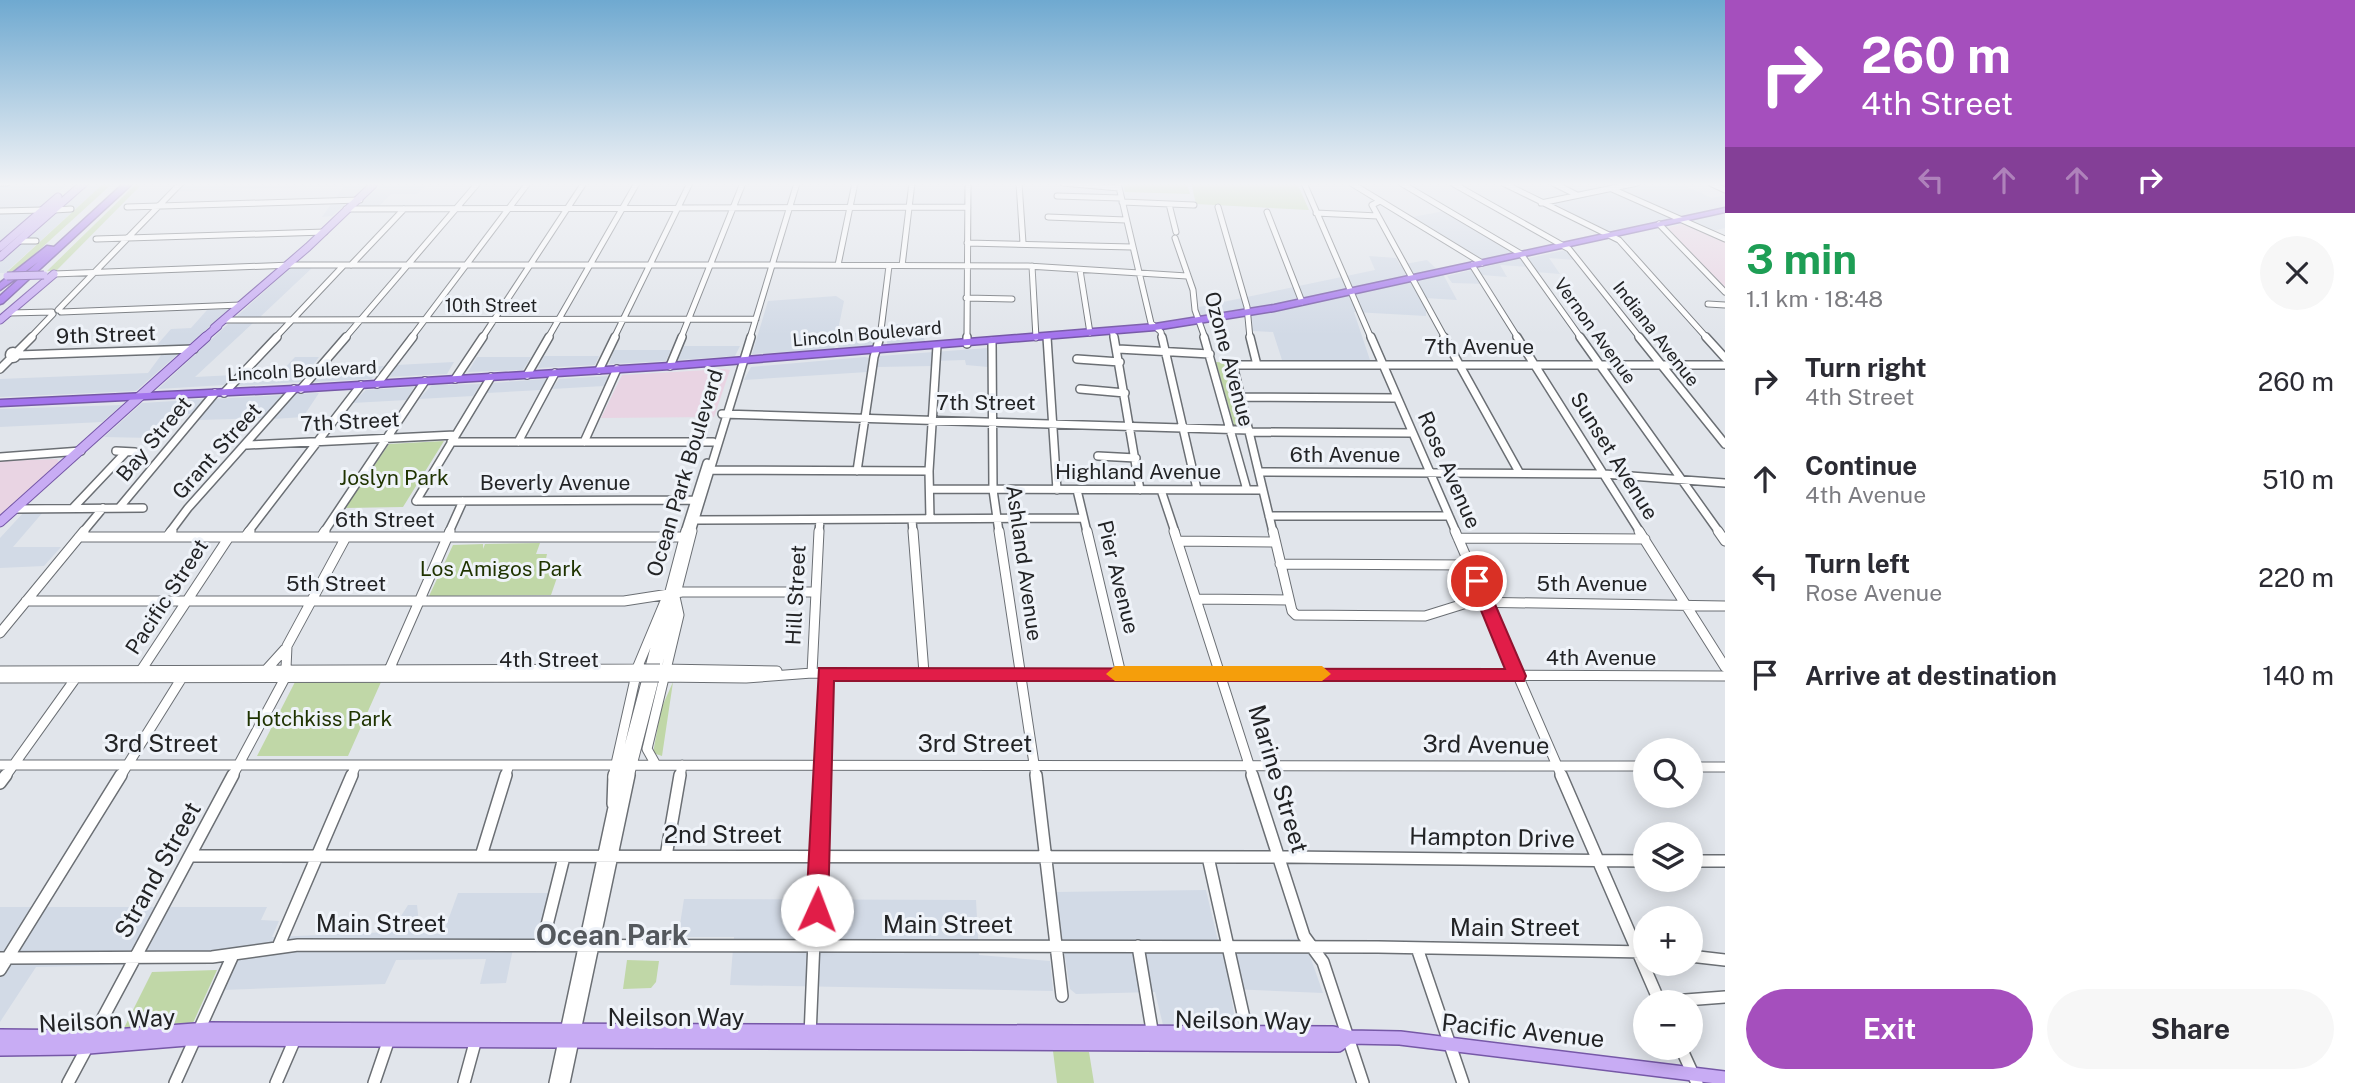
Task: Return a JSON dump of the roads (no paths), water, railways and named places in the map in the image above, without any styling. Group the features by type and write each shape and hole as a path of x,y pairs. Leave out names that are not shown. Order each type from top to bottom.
{"highway":[{"path":"0,293 66,234"},
{"path":"0,301 77,234"},
{"path":"5,313 78,234"},
{"name":"Lincoln Boulevard","path":"0,403 297,389 670,366 1156,327 1247,314 1614,234"},
{"path":"0,287 50,248"}],"main road":[{"path":"0,257 27,234"},
{"path":"0,522 70,454 160,378 321,234"},
{"path":"0,320 54,274"},
{"path":"4,276 54,274"},
{"path":"0,531 22,507 137,403 139,396"},
{"name":"Neilson Way","path":"0,1049 199,1034 1153,1037 1249,1038 1338,1045 1349,1037 1400,1038"},
{"name":"Neilson Way","path":"0,1037 90,1042"},
{"name":"Pacific Avenue","path":"1400,1038 1695,1078 1725,1078"}],"street":[{"path":"0,369 132,234"},
{"path":"96,239 273,234"},
{"name":"Bay Street","path":"119,508 220,393 379,234"},
{"name":"Grant Street","path":"167,537 188,508 435,234"},
{"path":"377,384 490,234"},
{"path":"455,379 550,234"},
{"path":"527,375 608,234"},
{"path":"599,370 665,234"},
{"path":"670,366 723,234"},
{"name":"Ocean Park Boulevard","path":"606,856 623,765 687,537 782,234"},
{"path":"838,265 844,234"},
{"path":"902,265 906,234"},
{"path":"967,234 967,344"},
{"path":"1022,234 1023,243"},
{"path":"1129,234 1151,323 1161,332 1198,489"},
{"name":"Ozone Avenue","path":"1175,234 1247,489"},
{"path":"1225,234 1247,314 1257,365"},
{"path":"1275,234 1302,302"},
{"name":"Rose Avenue","path":"1325,234 1557,767 1633,933"},
{"path":"1388,234 1457,364 1519,472"},
{"name":"Sunset Avenue","path":"1430,234 1477,264 1535,364 1725,667"},
{"name":"Vernon Avenue","path":"1486,234 1521,254 1725,541"},
{"name":"Indiana Avenue","path":"1544,234 1563,244 1725,444"},
{"path":"1604,234 1619,240 1725,358"},
{"path":"1668,234 1725,292"},
{"path":"18,242 36,241"},
{"path":"967,243 1132,247"},
{"path":"54,274 285,265 967,265 1187,275"},
{"path":"857,471 890,266"},
{"path":"1032,266 1053,421 1057,490"},
{"path":"1080,270 1090,333"},
{"path":"966,299 1012,299"},
{"path":"1708,304 1725,305"},
{"path":"5,313 241,305"},
{"name":"10th Street","path":"226,320 756,319"},
{"path":"1112,331 1118,349 1140,490"},
{"name":"Ashland Avenue","path":"992,341 993,490 1062,996"},
{"path":"930,519 929,471 937,346"},
{"name":"9th Street","path":"0,356 192,349"},
{"path":"1118,349 1210,354"},
{"path":"1077,359 1120,362"},
{"name":"7th Avenue","path":"1241,397 1233,365 1725,365"},
{"path":"584,442 617,369"},
{"path":"518,442 555,373"},
{"path":"453,439 491,377"},
{"path":"321,537 425,381"},
{"path":"245,537 361,385"},
{"path":"1080,389 1125,393"},
{"path":"1197,599 1289,600 1241,397 1396,398"},
{"name":"Ocean Park Boulevard","path":"695,500 724,414"},
{"name":"7th Street","path":"724,414 864,420 1053,421 1249,431 1412,433"},
{"name":"7th Street","path":"247,444 385,438 518,442 713,442"},
{"name":"Beverly Avenue","path":"453,439 416,501 695,500"},
{"path":"0,457 70,454 85,450"},
{"path":"117,451 135,452"},
{"path":"73,508 126,452"},
{"path":"1098,456 1136,458"},
{"path":"710,470 929,471"},
{"name":"6th Avenue","path":"1259,472 1604,474 1725,483"},
{"name":"Highland Avenue","path":"930,489 1263,490"},
{"name":"Pier Avenue","path":"1077,490 1121,674"},
{"name":"Marine Street","path":"1161,490 1223,674 1304,936 1323,962 1363,1083"},
{"path":"695,500 695,514 715,520 1083,518"},
{"path":"388,672 463,501"},
{"path":"10,511 22,507 143,508"},
{"path":"0,632 103,508"},
{"path":"1269,516 1449,516"},
{"name":"Hill Street","path":"812,673 814,592 820,520"},
{"path":"912,520 924,673"},
{"name":"6th Street","path":"79,537 687,537"},
{"name":"Pacific Street","path":"140,673 229,537"},
{"name":"Strand Street","path":"263,670 272,666 287,646 346,537"},
{"path":"1458,538 1645,539"},
{"path":"1178,541 1275,541"},
{"path":"1280,564 1470,565"},
{"name":"5th Street","path":"26,601 624,601 671,595 814,592"},
{"name":"Ocean Park Boulevard","path":"564,1083 570,1035 640,673 655,613 671,595"},
{"name":"Ocean Park Boulevard","path":"647,749 662,673 679,615 671,595"},
{"name":"5th Avenue","path":"1289,600 1293,614 1425,616 1460,604 1486,602 1685,603 1725,606"},
{"name":"Strand Street","path":"68,1083 239,765 285,673 287,646"},
{"name":"4th Street","path":"185,675 263,670 285,673"},
{"name":"4th Street","path":"0,671 78,674"},
{"name":"4th Street","path":"0,678 140,673 185,675 388,672 662,673 746,678 812,673 1310,674"},
{"path":"810,1037 825,673"},
{"path":"0,783 78,674"},
{"name":"4th Avenue","path":"1310,674 1725,676"},
{"path":"0,970 4,958 185,675"},
{"path":"623,765 647,749 656,765"},
{"name":"3rd Street","path":"0,765 1326,765"},
{"path":"278,947 356,765"},
{"path":"481,856 509,765"},
{"path":"666,856 682,765"},
{"name":"3rd Avenue","path":"1326,765 1633,766"},
{"path":"1703,766 1725,767"},
{"name":"2nd Street","path":"190,856 1339,858"},
{"path":"542,945 564,857"},
{"path":"1208,858 1249,1038"},
{"name":"Hampton Drive","path":"1339,858 1633,861"},
{"path":"1703,861 1725,861"},
{"name":"Main Street","path":"4,958 233,955 278,947 542,945 1138,946 1229,949 1314,947 1633,952"},
{"path":"1138,946 1153,1037"},
{"path":"1417,948 1464,1083"},
{"path":"175,1083 233,955"},
{"path":"1703,957 1725,960"},
{"path":"1703,999 1725,997"},
{"path":"276,1083 296,1035"},
{"path":"374,1083 390,1035"},
{"path":"464,1083 477,1035"},
{"name":"Ocean Park Boulevard","path":"555,1083 570,1035"},
{"path":"1687,1060 1695,1078"}],"district":[{"name":"Ocean Park","path":"612,935"}],"park label":[{"name":"Joslyn Park","path":"394,478"},
{"name":"Los Amigos Park","path":"501,569"},
{"name":"Hotchkiss Park","path":"319,719"}]}
